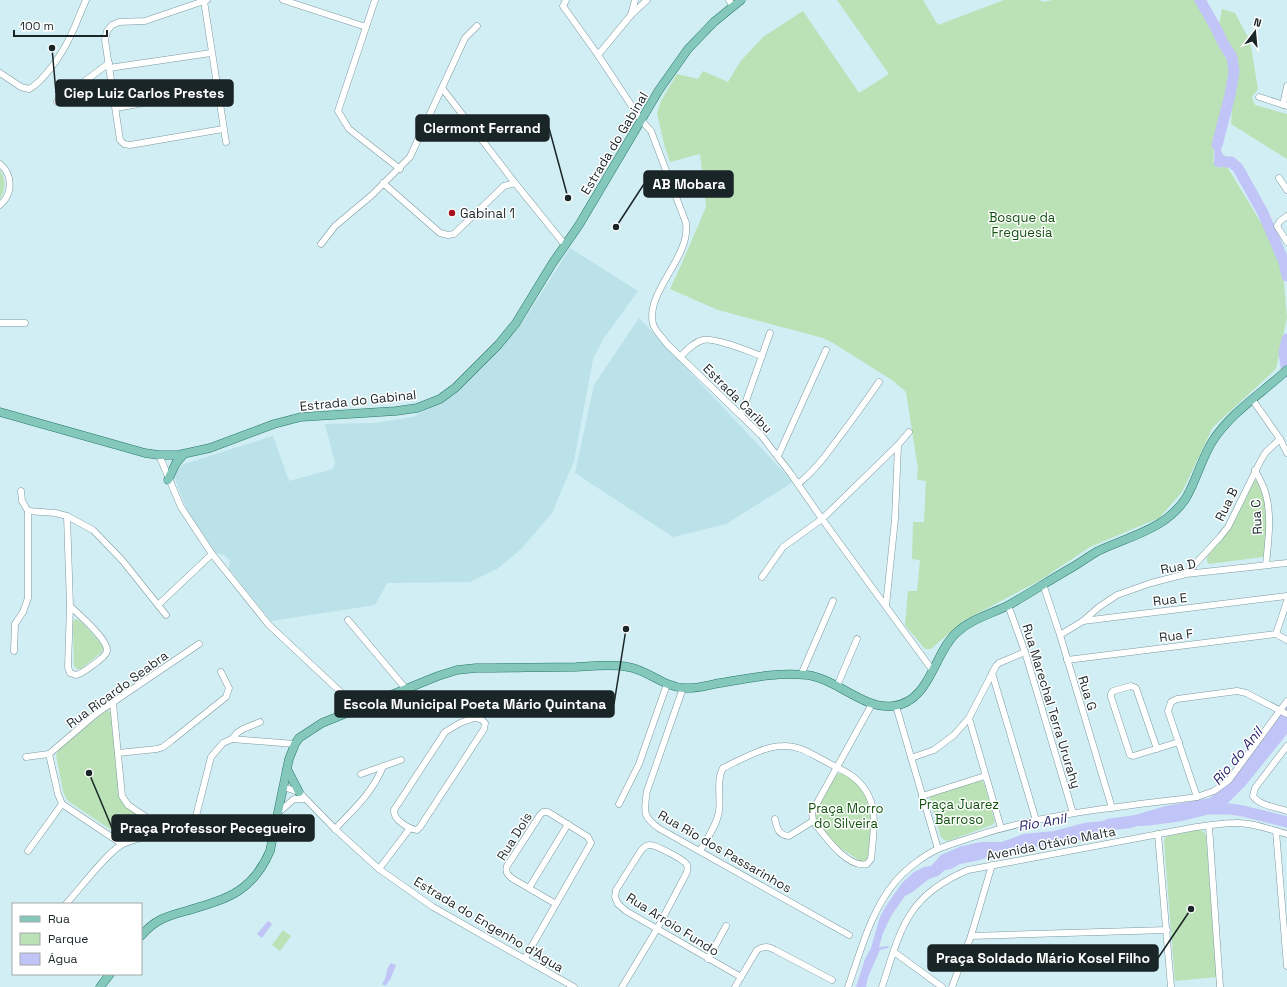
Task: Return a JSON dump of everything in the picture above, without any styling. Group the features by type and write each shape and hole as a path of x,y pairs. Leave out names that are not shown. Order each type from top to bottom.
{"main road":[{"name":"Estrada do Gabinal","path":"0,412 145,453 158,455 178,455 210,448 274,424 301,418 396,411 417,408 440,399 455,388 477,368 516,323 579,225 659,90 688,49 731,3 741,0"},
{"path":"142,935 153,924 163,918 223,900 236,893 248,884 264,864 270,851 289,759 295,744 302,735 322,723 357,708 457,670 483,668 630,667 642,671 667,684 683,688 695,688 757,677 790,674 809,676 825,680 872,704 881,706 896,706 910,701 918,693 933,671 944,647 956,633 977,619 1008,605 1092,554 1154,528 1166,521 1181,507 1215,438 1252,399 1284,373"},
{"path":"168,480 176,463 184,454"},
{"path":"287,769 299,792"},
{"path":"100,987 109,975"}],"street":[{"path":"0,73 21,87 29,88 37,83 50,68 68,40 86,0"},
{"path":"223,129 130,145 124,144 120,140 105,40 107,31 112,25 119,22 145,21 206,0 217,90 226,142"},
{"path":"283,0 366,27"},
{"path":"375,0 338,111 349,129 400,169"},
{"path":"631,15 635,0"},
{"path":"598,55 631,15 647,0"},
{"name":"Estrada Caribu","path":"563,2 641,120 651,131 686,223 687,232 684,242 658,294 653,315 653,324 680,357 742,415 778,456 933,671"},
{"path":"321,244 335,226 372,195 383,183 400,169 410,157 465,38 477,26"},
{"path":"57,102 109,66 212,53"},
{"path":"1259,97 1285,106 1287,86"},
{"path":"442,88 507,173 565,245"},
{"path":"116,108 217,90"},
{"path":"0,164 7,172 10,183 8,195 0,205"},
{"path":"504,186 507,173"},
{"path":"1279,178 1287,190"},
{"path":"383,183 440,233 448,235 454,234 504,186 515,183"},
{"path":"1287,216 1280,221 1277,226 1287,242"},
{"path":"0,323 24,323"},
{"path":"742,415 770,333"},
{"path":"680,357 696,343 705,340 714,341 762,356"},
{"path":"778,456 826,350"},
{"path":"798,484 812,473 820,464 859,412 879,382"},
{"path":"1252,399 1280,439 1287,453"},
{"path":"762,577 783,547 822,519 898,445 909,432"},
{"name":"Rua B","path":"1186,574 1228,527 1255,470 1266,452 1280,439"},
{"path":"886,606 895,519 898,445"},
{"path":"158,455 180,507 212,554 268,625 357,708"},
{"name":"Rua C","path":"1255,470 1266,494 1269,507 1266,565"},
{"path":"14,650 15,624 23,612 28,598 28,511 22,501 21,491"},
{"path":"28,511 55,513 67,516 93,530 122,560 166,615"},
{"path":"67,516 70,606 68,666 70,673 76,675 86,671 104,656 107,651 106,645 102,639 70,606"},
{"path":"158,605 212,554"},
{"name":"Rua D","path":"1083,621 1103,604 1121,593 1151,583 1186,574 1287,563"},
{"name":"Rua G","path":"1043,584 1060,635 1112,808"},
{"name":"Rua E","path":"1060,635 1083,621 1287,596"},
{"path":"802,675 833,601"},
{"path":"1287,601 1276,634 1287,640"},
{"name":"Rua Marechal Terra Ururahy","path":"1008,605 1025,652 1073,813"},
{"path":"348,620 406,689"},
{"name":"Rua F","path":"1067,660 1276,634"},
{"path":"837,686 857,640"},
{"name":"Rua Ricardo Seabra","path":"49,754 97,713 199,644"},
{"path":"911,758 934,750 945,743 970,718 992,673 999,663 1025,652"},
{"path":"118,753 157,749 163,747 171,741 226,697 229,688 221,672"},
{"path":"992,673 1036,820"},
{"path":"620,804 636,773 667,684"},
{"path":"1157,749 1136,688 1131,686 1112,692 1110,694 1130,754 1133,756 1157,749 1179,742"},
{"name":"Rua Rio dos Passarinhos","path":"683,688 647,791 644,807 646,816 650,822 849,935"},
{"path":"1197,797 1168,711 1171,702 1177,699 1237,691 1246,693 1284,712"},
{"path":"848,987 871,922 886,894 903,873 938,849 1001,828 1036,820 1073,813 1197,797 1214,791 1228,780 1284,712 1287,701"},
{"path":"113,703 122,796 128,804 167,831"},
{"path":"700,851 716,821 719,812 720,778 723,768 769,748 782,746 802,749 837,768 850,775 861,784 868,794 873,806 874,820 871,860 867,864 858,865 831,846 813,821 812,812 837,768 872,704"},
{"path":"896,706 938,849"},
{"path":"474,718 481,719 485,725 476,743 420,827 417,830 410,828 395,817 394,810 445,732 451,727 460,723 474,718"},
{"path":"970,718 1001,828"},
{"path":"67,903 109,855 122,844 185,826 195,820 211,757 223,743 232,739 243,729 260,722"},
{"path":"232,739 295,744"},
{"path":"1287,746 1255,788 1253,796 1258,801 1287,811"},
{"path":"26,758 49,754 58,794 62,804 122,844"},
{"path":"361,774 401,760"},
{"path":"335,829 361,802 381,772 383,766"},
{"path":"922,796 986,776"},
{"path":"283,787 299,792"},
{"name":"Estrada do Engenho d'Água","path":"299,792 335,829 378,869 433,907 574,987"},
{"path":"279,812 294,799 305,799"},
{"path":"28,851 62,804"},
{"name":"Rua Dois","path":"525,958 556,904 591,843 588,837 568,824 548,812 543,812 507,866 506,870 508,874 556,904"},
{"path":"775,819 778,832 783,836 789,836 813,821"},
{"name":"Avenida Otávio Malta","path":"882,987 903,926 910,914 919,902 940,884 968,870 1158,834 1235,822 1287,834"},
{"path":"529,888 568,824"},
{"path":"1209,826 1220,987"},
{"path":"378,869 410,828"},
{"path":"1276,831 1287,966"},
{"path":"1158,834 1171,987"},
{"name":"Rua Arroio Fundo","path":"657,929 686,874 687,865 683,860 656,846 649,845 644,847 640,852 616,890 615,897 618,904 626,911 708,959 741,977"},
{"path":"952,987 971,936 992,865"},
{"path":"708,959 726,926"},
{"path":"622,987 657,929"},
{"path":"971,936 1167,930"},
{"path":"735,987 757,950 762,947 768,947 832,980"},
{"path":"894,952 942,987"}],"shaded area":[{"path":"570,248 638,291 604,338 593,359 574,461 552,513 521,549 497,569 470,582 387,583 375,605 271,621 229,569 230,560 224,555 216,553 188,512 174,477 181,465 273,436 289,481 333,469 335,463 325,424 374,423 413,417 441,401 481,369 523,322"},
{"path":"639,318 793,482 726,524 673,537 575,473 594,385"}],"green space":[{"name":"Bosque da Freguesia","path":"837,0 923,0 938,25 1004,0 1039,0 1044,2 1052,0 1195,0 1229,64 1231,83 1215,134 1213,161 1220,168 1226,165 1266,231 1283,273 1287,318 1276,369 1213,427 1182,492 1159,518 1090,547 1039,581 963,621 931,649 925,649 905,625 908,591 917,591 920,560 912,559 913,522 924,522 926,481 917,480 918,469 906,392 892,380 823,338 718,310 670,289 706,207 700,154 670,162 657,113 661,101 677,74 698,79 703,71 728,82 740,62 763,37 803,11 859,93 889,74"},
{"path":"1222,9 1235,13 1250,41 1258,89 1252,97 1255,105 1287,114 1287,159 1231,124 1233,89 1229,51 1219,26"},
{"path":"0,170 4,185 0,199"},
{"path":"1254,480 1258,481 1266,501 1267,533 1263,557 1209,564 1207,562 1207,557 1229,530"},
{"path":"74,619 79,620 102,644 103,648 102,652 81,669 77,669 74,666"},
{"path":"107,710 112,714 120,798 127,807 151,824 151,828 147,833 137,836 120,836 68,801 63,791 56,755 60,747"},
{"name":"Praça Morro do Silveira","path":"842,773 846,774 865,792 872,815 868,856 866,860 863,861 860,861 836,845 816,821 815,817 816,811 835,776"},
{"name":"Praça Juarez Barroso","path":"979,781 984,783 995,822 992,825 948,841 944,840 941,837 930,797 933,794"},
{"path":"1199,830 1203,831 1206,835 1217,977 1175,981 1164,841 1168,836"},
{"path":"283,930 291,936 280,951 272,945"}],"water":[{"path":"1220,131 1220,149 1223,155 1234,162 1238,168 1231,164 1220,167 1216,167 1214,165 1215,134"},
{"path":"1287,707 1287,734 1245,786 1224,807 1225,809 1192,819 1137,826 1115,830 1093,838 1052,846 1041,846 1018,851 1003,852 980,860 960,864 951,869 945,870 938,876 929,879 905,896 891,916 883,933 879,947 889,946 888,948 880,950 868,977 866,987 856,987 865,959 871,948 880,917 902,883 914,872 924,867 931,866 941,855 962,846 981,842 1002,842 1023,834 1054,831 1084,823 1135,815 1166,806 1210,798 1230,781"},
{"path":"268,921 272,924 262,938 257,934"},
{"path":"391,963 396,965 390,980 385,986 382,984"}],"waterway":[{"path":"1200,0 1232,57 1234,72 1230,95 1217,145"},
{"path":"1226,162 1231,162 1238,168 1263,213 1284,262 1287,276"},
{"path":"1287,339 1284,353 1287,372"},
{"path":"1210,809 1230,809 1243,811 1287,822"}],"place":[{"name":"Ciep Luiz Carlos Prestes","path":"52,48"},
{"name":"Clermont Ferrand","path":"568,198"},
{"name":"Gabinal 1","path":"452,213"},
{"name":"AB Mobara","path":"616,227"},
{"name":"Escola Municipal Poeta Mário Quintana","path":"626,629"},
{"name":"Praça Professor Pecegueiro","path":"89,773"},
{"name":"Praça Soldado Mário Kosel Filho","path":"1191,909"}],"water label":[{"name":"Rio do Anil","path":"1237,756"},
{"name":"Rio Anil","path":"1042,822"}]}
